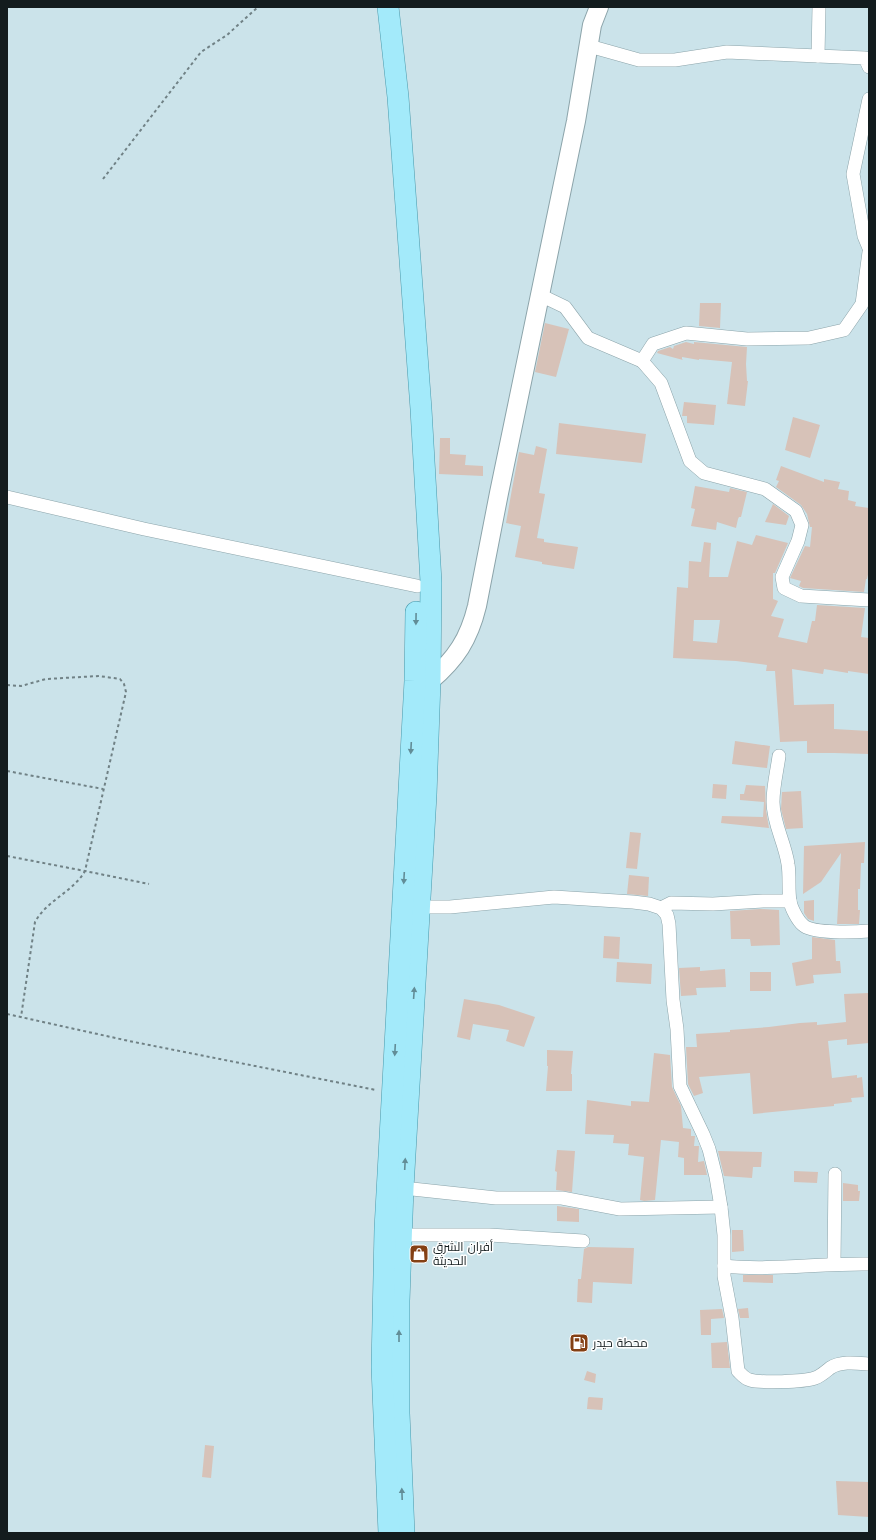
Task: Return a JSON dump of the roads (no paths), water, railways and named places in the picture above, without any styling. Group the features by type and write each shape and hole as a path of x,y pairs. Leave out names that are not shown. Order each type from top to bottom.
{"main road":[{"path":"377,7 394,184 422,681 420,907 393,1094 389,1533"},
{"path":"388,7 398,97 422,417 431,582 422,681 405,1016 401,1235 391,1301"},
{"path":"391,1367 399,1413 404,1533"}],"street":[{"path":"422,681 444,669 466,640 473,624 576,121 592,25 599,7"},
{"path":"818,56 819,7"},
{"path":"589,46 639,60 675,60 727,52 865,58 869,67"},
{"path":"869,98 853,174 864,236 869,248"},
{"path":"642,361 652,344 686,333 747,339 809,338 844,330 862,304 869,252"},
{"path":"540,294 565,307 588,338 642,361 661,383 690,461 704,473 766,489 796,511 802,525 798,541 782,577 784,588 800,596 869,600"},
{"path":"7,497 159,532 416,586"},
{"path":"780,756 774,788 773,803 788,864 790,901 803,926 811,930 853,933 869,931"},
{"path":"420,907 450,907 554,898 633,902 649,904 661,908 666,915 669,924 680,1086 710,1149 721,1207 724,1235 724,1276 732,1318 738,1372 748,1380 757,1382 807,1380 816,1378 840,1364 853,1362 869,1364"},
{"path":"661,908 671,903 686,902 713,904 790,901"},
{"path":"834,1264 835,1174"},
{"path":"403,1188 496,1198 562,1198 620,1209 721,1207"},
{"path":"401,1235 489,1235 583,1241"},
{"path":"724,1266 747,1268 869,1264"}],"place":[{"name":"أفران الشرق الحديثة","path":"419,1254"},
{"name":"محطة حيدر","path":"579,1343"}]}
